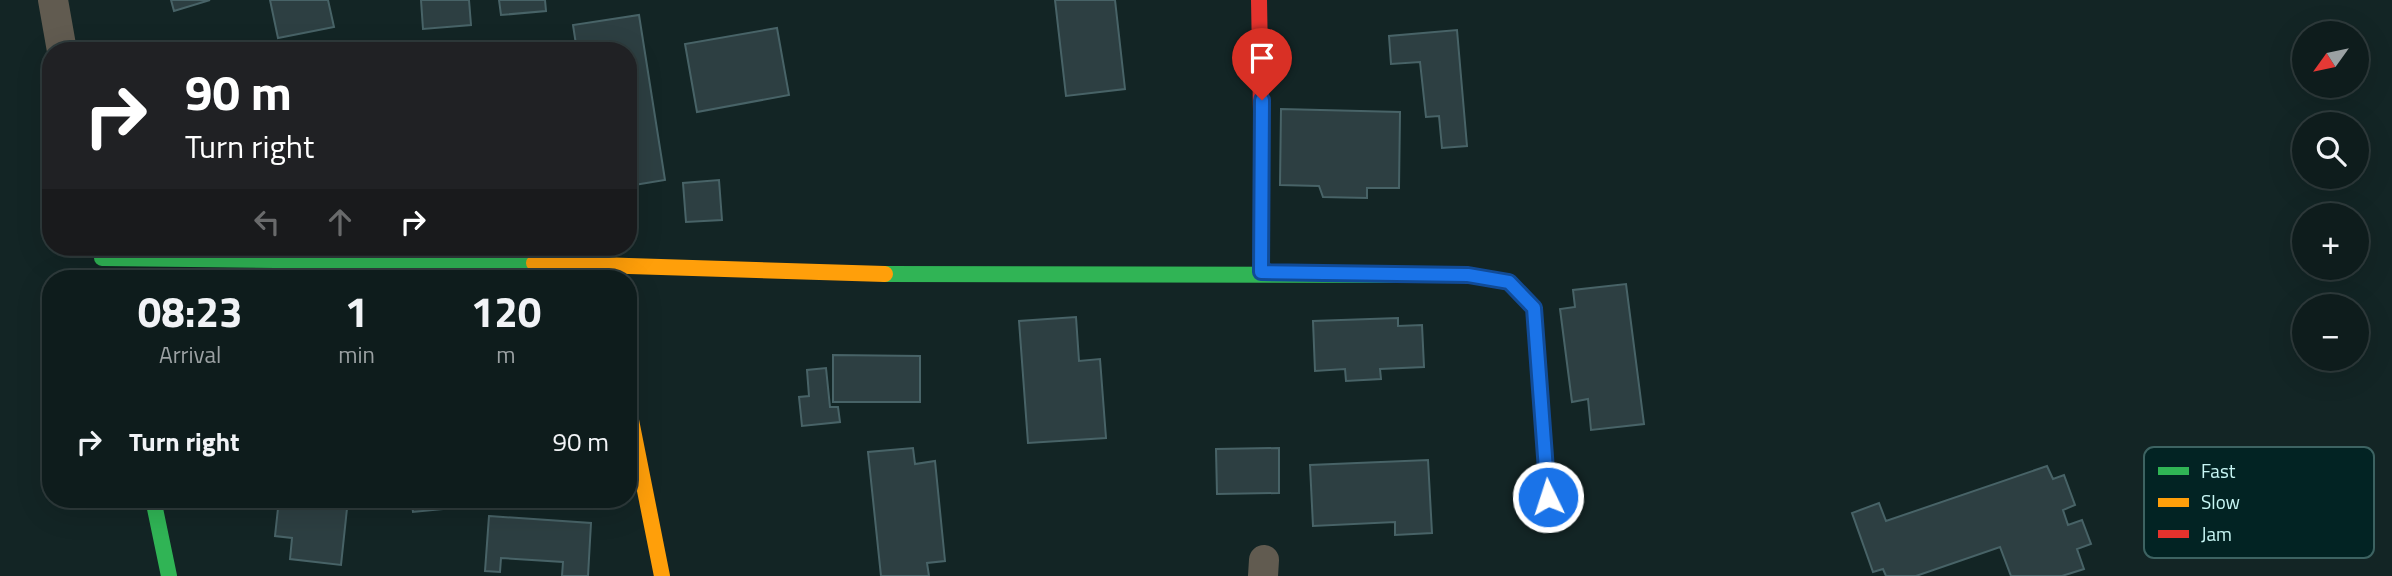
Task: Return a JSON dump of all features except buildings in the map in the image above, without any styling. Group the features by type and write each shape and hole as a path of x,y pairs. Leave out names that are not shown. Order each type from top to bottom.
{"street":[{"path":"52,0 60,42"},
{"path":"1259,0 1262,75 1261,272"},
{"path":"103,261 552,270"},
{"path":"637,272 943,276 1261,272 1468,275 1509,282 1534,308 1550,524"},
{"path":"637,450 662,576"},
{"path":"155,508 169,576"}],"traffic: fast":[{"path":"1261,272 1262,167"},
{"path":"102,258 534,263"},
{"path":"885,274 1439,275"},
{"path":"155,508 169,576"}],"traffic: slow":[{"path":"534,263 885,274"},
{"path":"1439,275 1468,275 1509,282 1534,308 1550,524"},
{"path":"637,450 662,576"}],"traffic: jam":[{"path":"1259,0 1262,167"}],"route":[{"path":"1262,100 1261,272 1468,275 1509,282 1534,308 1548,497"}]}
